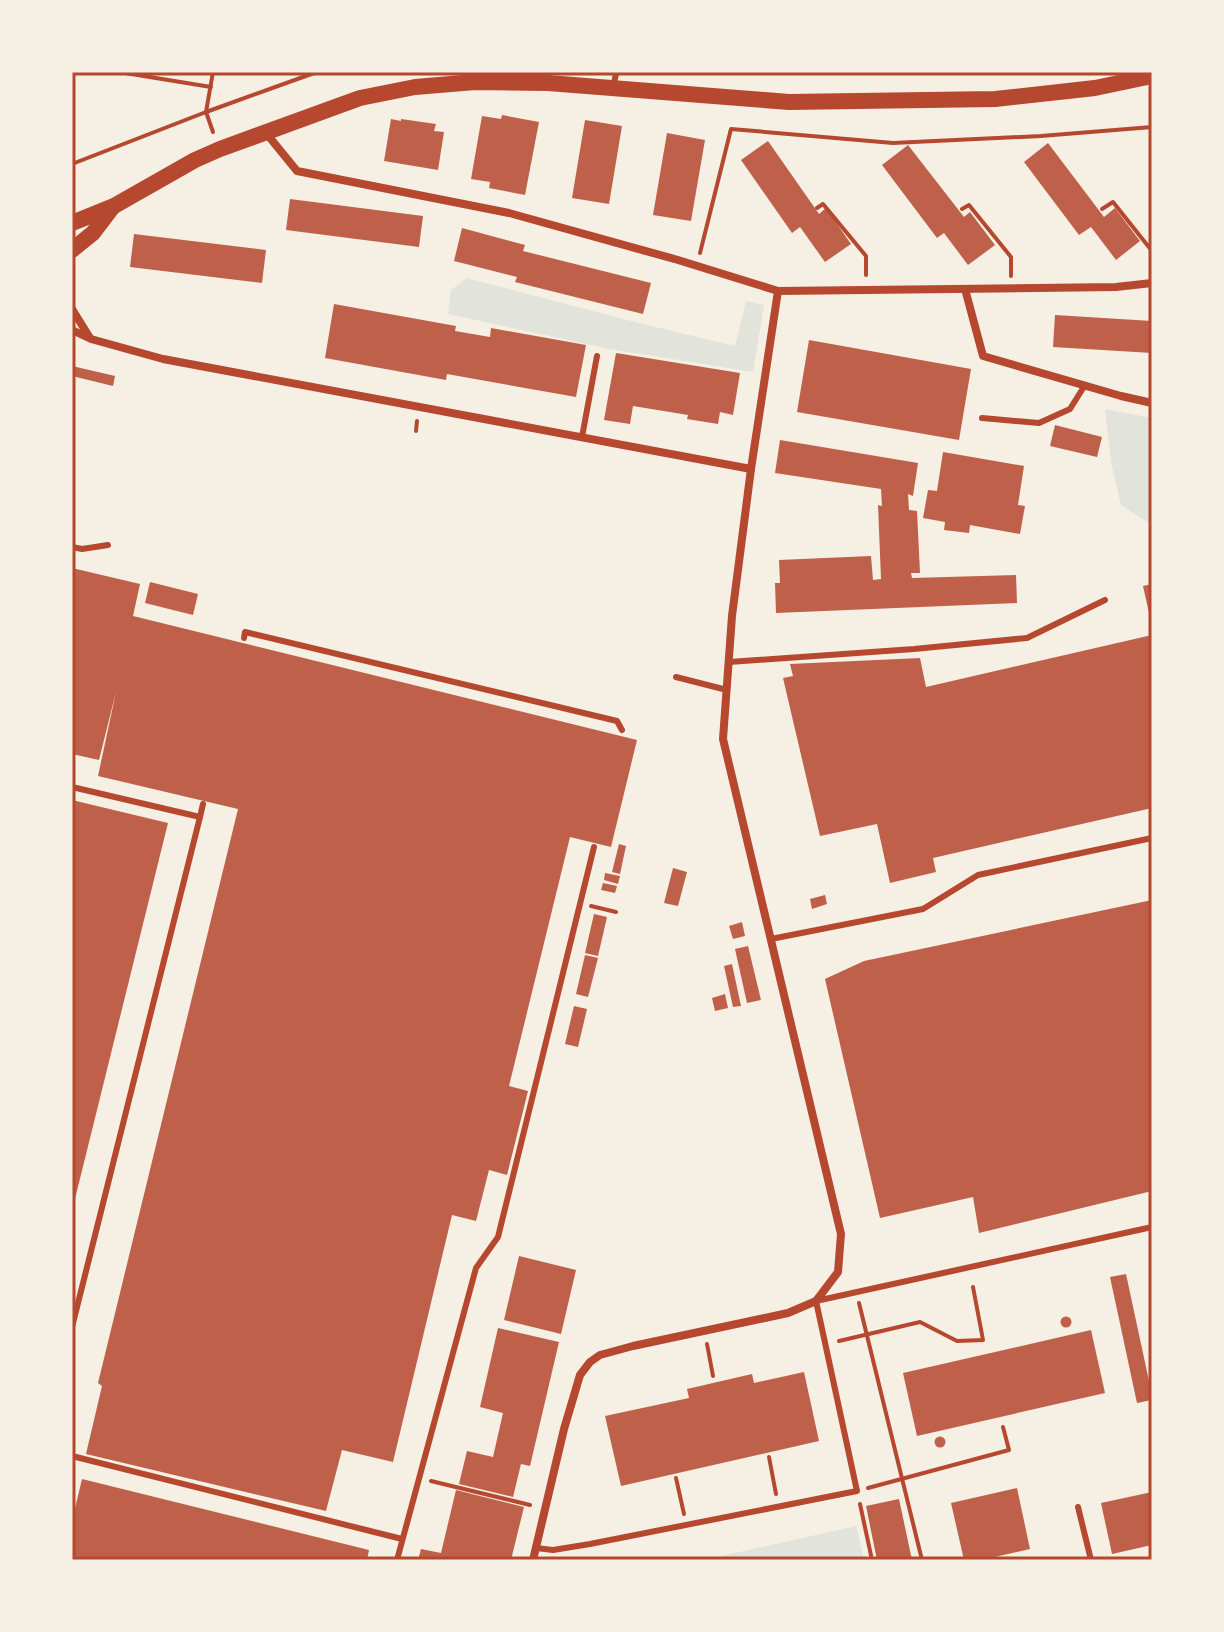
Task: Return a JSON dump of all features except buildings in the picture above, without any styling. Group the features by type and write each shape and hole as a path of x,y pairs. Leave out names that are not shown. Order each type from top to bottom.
{"main road":[{"path":"72,223 114,206 220,149 360,98 415,87 475,82 613,80 789,102 995,99 1095,88 1152,76"},
{"path":"72,250 93,233 114,206"}],"street":[{"path":"265,132 297,171 509,213 778,291 1116,287 1152,283"},
{"path":"965,289 983,356 1152,403"},
{"path":"533,1560 564,1429 580,1375 590,1362 600,1355 633,1346 788,1313 816,1301 838,1272 841,1234 723,739 732,616 778,291"},
{"path":"72,309 91,339"},
{"path":"72,330 91,339 163,359 751,469"}],"lane":[{"path":"582,437 597,356"},
{"path":"982,418 1039,423 1070,409 1085,385"},
{"path":"72,547 82,549 108,545"},
{"path":"729,662 1027,638 1105,600"},
{"path":"244,638 245,632 617,721 622,730"},
{"path":"676,677 727,690"},
{"path":"72,787 200,817"},
{"path":"72,1327 203,804"},
{"path":"771,939 923,909 978,875 1152,838"},
{"path":"397,1560 476,1268 498,1237 594,847"},
{"path":"536,1548 553,1550 857,1491 816,1301 1152,1227"},
{"path":"72,1456 402,1539"},
{"path":"1078,1507 1091,1560"}],"path":[{"path":"119,72 211,87"},
{"path":"213,72 206,112 220,149"},
{"path":"72,164 317,72"},
{"path":"697,266 731,129 893,143 1152,127"},
{"path":"1102,209 1113,202 1152,251"},
{"path":"817,208 823,204 866,256"},
{"path":"962,209 969,205 1011,257"},
{"path":"591,906 616,912"},
{"path":"825,1344 920,1322 957,1341 983,1340 973,1287"},
{"path":"857,1293 922,1560"},
{"path":"703,1331 713,1376"},
{"path":"872,1560 857,1491 1009,1450 1003,1427"},
{"path":"769,1457 779,1507"},
{"path":"676,1478 686,1525"},
{"path":"431,1481 529,1505"}],"shaded area":[{"path":"467,278 735,346 746,301 764,305 753,372 609,349 448,314 451,290"},
{"path":"1105,409 1152,418 1152,525 1121,505 1111,462"},
{"path":"856,1526 864,1560 820,1557 805,1560 718,1560 717,1557"}]}
